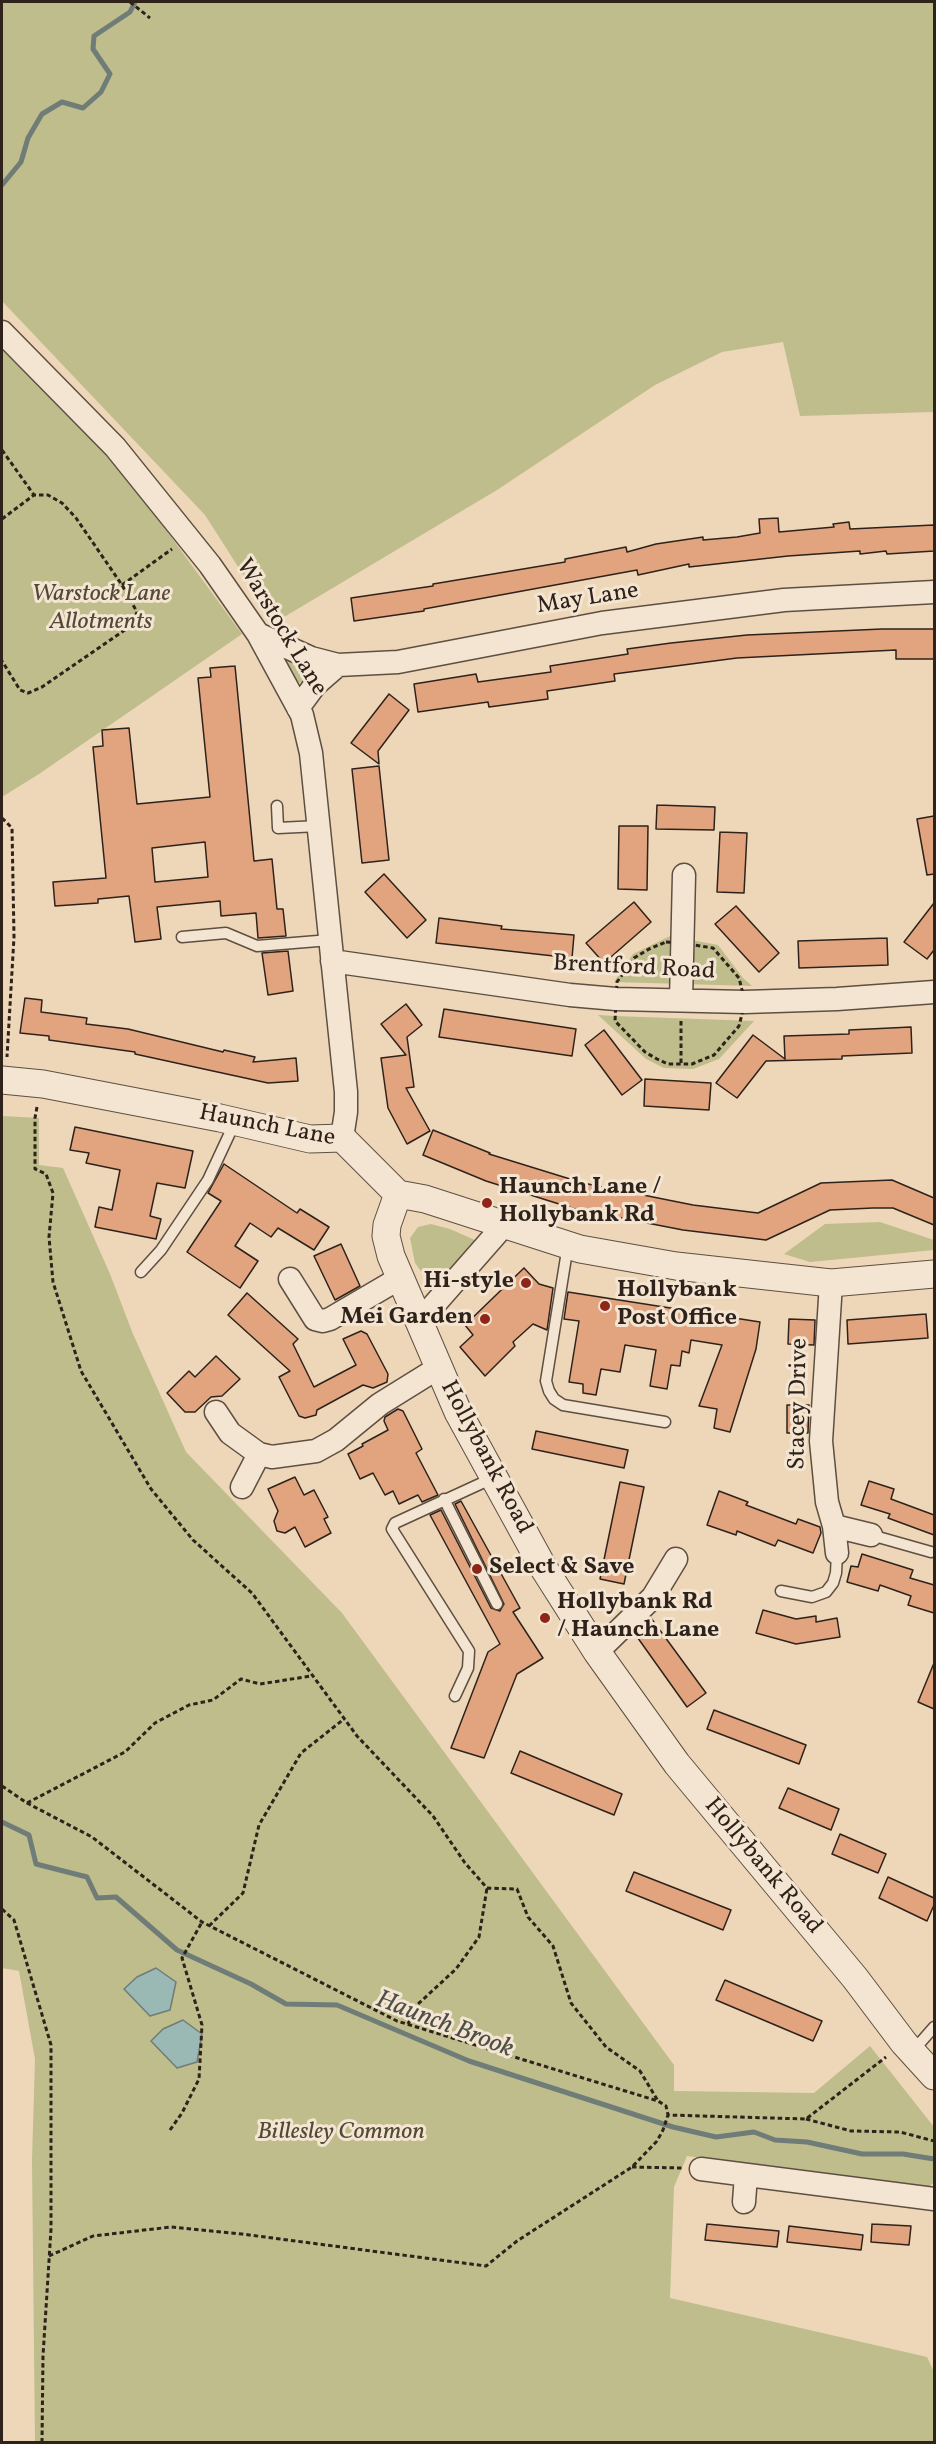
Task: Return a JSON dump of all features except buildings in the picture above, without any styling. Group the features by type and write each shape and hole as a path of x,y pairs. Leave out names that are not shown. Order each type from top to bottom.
{"street":[{"name":"Warstock Lane","path":"2,332 115,447 210,565 258,634 298,708 311,753 319,826 346,1092 342,1138"},
{"name":"May Lane","path":"258,634 311,658 338,665 398,662 602,623 784,600 934,592"},
{"path":"298,708 315,685 338,665"},
{"path":"681,1000 684,875"},
{"name":"Brentford Road","path":"331,951 570,995 622,999 744,1002 837,999 934,992"},
{"name":"Haunch Lane","path":"4,1070 43,1084 310,1139 342,1138 398,1194"},
{"path":"398,1194 425,1199 568,1245 676,1266 831,1283 934,1274"},
{"name":"Hollybank Road","path":"398,1194 387,1225 386,1236 391,1256 458,1412 543,1567 597,1652 677,1764 934,2076"},
{"path":"419,1322 505,1224"},
{"path":"290,1279 315,1319 323,1321 330,1320 400,1278"},
{"name":"Stacey Drive","path":"831,1283 821,1441 826,1502 834,1526 837,1553"},
{"path":"216,1412 230,1433 259,1454 272,1457 316,1451 336,1440 380,1404 438,1368"},
{"path":"242,1487 259,1454"},
{"path":"834,1526 870,1534"},
{"path":"597,1652 653,1598 676,1559"},
{"path":"701,2169 934,2199"},
{"path":"744,2202 746,2175"}],"lane":[{"path":"277,806 279,828 319,826"},
{"path":"182,937 226,933 257,946 331,951"},
{"path":"141,1272 161,1250 208,1180 235,1122"},
{"path":"568,1245 546,1381 549,1391 554,1399 563,1405 665,1422"},
{"path":"455,1696 468,1668 469,1651 392,1529 395,1523 493,1478"},
{"path":"444,1499 497,1604"},
{"path":"870,1534 931,1552"},
{"path":"781,1591 812,1598 826,1592 833,1583 836,1573 837,1553"},
{"path":"908,2047 934,2027"}],"path":[{"path":"130,2 150,18"},
{"path":"2,450 34,495"},
{"path":"2,519 34,495 48,495 62,503 76,518 122,585 137,612 132,625 42,687 28,693 20,690 2,661"},
{"path":"122,585 188,538"},
{"path":"2,818 12,828 14,937 4,1070"},
{"path":"681,1000 681,1064"},
{"path":"43,1084 35,1118 35,1169 46,1174 53,1193 49,1237 53,1282 81,1371 151,1489 193,1540 252,1593 357,1736 433,1816 465,1863 487,1888 517,1888 528,1917 553,1946 572,2003 606,2047 640,2071 658,2101"},
{"path":"27,1803 125,1752 155,1723 189,1705 213,1700 241,1679 260,1684 311,1676"},
{"path":"209,1926 243,1893 259,1825 301,1752 344,1719"},
{"path":"2,1786 27,1803 92,1837 202,1922 407,2024 658,2101 666,2106 667,2117 657,2141 632,2167 542,2224 486,2266 171,2227 93,2236 49,2256"},
{"path":"407,2024 418,2004 456,1969 479,1937 487,1888"},
{"path":"2,1909 14,1920 51,2045 53,2152 43,2356 42,2442"},
{"path":"170,2130 182,2113 199,2079 202,2025 182,1958 202,1922"},
{"path":"806,2119 908,2047"},
{"path":"667,2117 806,2119 851,2132 900,2132 934,2140"},
{"path":"632,2167 701,2169"}],"green space":[{"path":"2,2 934,2 934,412 800,416 783,342 722,352 655,385 497,490 274,623 205,515 2,301"},
{"name":"Warstock Lane Allotments","path":"2,347 117,463 242,634 2,797"},
{"path":"287,657 313,670 303,683 296,682 284,660"},
{"path":"670,936 718,945 743,978 752,986 614,982 633,954"},
{"path":"598,1015 754,1021 719,1059 693,1069 664,1068 646,1059"},
{"name":"Billesley Common","path":"2,1116 39,1118 39,1165 63,1168 186,1452 342,1613 674,2065 674,2091 814,2093 870,2046 934,2127 934,2182 927,2189 687,2156 674,2187 670,2298 927,2357 934,2372 934,2442 35,2442 32,2160 35,2059 19,1971 2,1968"},
{"path":"880,1222 934,1240 934,1250 810,1262 784,1254 825,1224"},
{"path":"431,1224 450,1229 477,1241 433,1288 415,1263 410,1238 418,1227"}],"water":[{"path":"156,1968 176,1982 170,2010 150,2016 124,1989 137,1977"},
{"path":"183,2020 202,2034 197,2062 177,2068 151,2041 163,2029"}],"waterway":[{"path":"2,185 21,162 28,138 42,114 62,102 83,108 101,92 110,74 93,49 94,36 130,12 135,2"},
{"name":"Haunch Brook","path":"2,1822 29,1835 36,1864 87,1877 97,1898 116,1897 177,1950 251,1984 286,2004 337,2005 469,2061 673,2127 716,2137 754,2132 775,2140 807,2142 862,2154 903,2154 934,2159"}],"place":[{"name":"Haunch Lane / Hollybank Rd","path":"487,1203"},
{"name":"Hi-style","path":"526,1283"},
{"name":"Hollybank Post Office","path":"605,1306"},
{"name":"Mei Garden","path":"485,1319"},
{"name":"Select & Save","path":"477,1569"},
{"name":"Hollybank Rd / Haunch Lane","path":"545,1618"}]}
